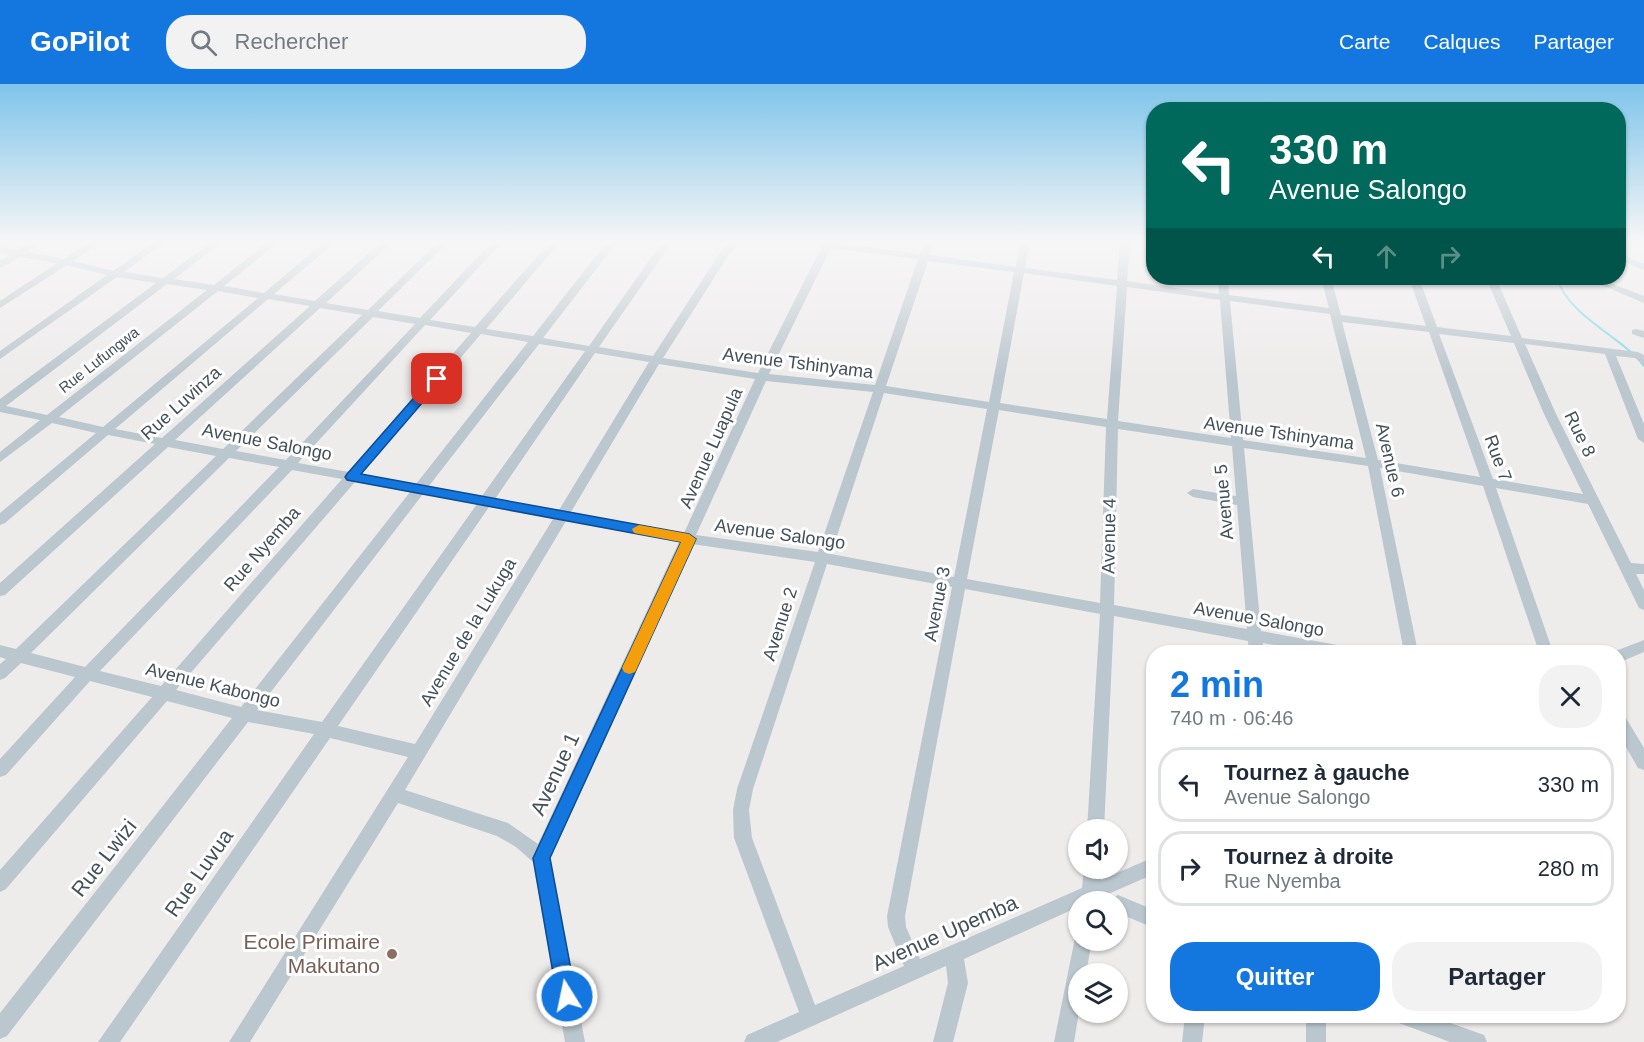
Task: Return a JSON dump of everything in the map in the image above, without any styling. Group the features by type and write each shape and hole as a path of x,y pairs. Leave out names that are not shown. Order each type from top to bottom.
{"street":[{"path":"0,305 28,287"},
{"path":"0,356 96,287"},
{"path":"0,406 155,287"},
{"name":"Avenue Tshinyama","path":"208,287 762,377 881,389 1593,500"},
{"path":"0,520 275,287"},
{"name":"Rue Luvinza","path":"0,591 336,287"},
{"path":"0,674 396,287"},
{"path":"0,770 86,675 456,287"},
{"name":"Rue Nyemba","path":"0,883 163,692 516,287"},
{"name":"Rue Lwizi","path":"0,1029 577,287"},
{"name":"Rue Luvua","path":"108,1042 636,287"},
{"name":"Avenue de la Lukuga","path":"239,1042 394,794 561,514 703,287"},
{"name":"Avenue Luapula","path":"689,539 762,377 807,287"},
{"name":"Avenue 2","path":"810,1017 744,838 741,810 745,789 914,287"},
{"name":"Avenue 3","path":"915,971 897,927 896,916 1017,287"},
{"name":"Avenue 4","path":"1096,819 1107,609 1112,424 1123,287"},
{"path":"1150,287 1637,357"},
{"name":"Avenue 5","path":"1223,287 1255,645"},
{"name":"Avenue 6","path":"1328,287 1373,464 1410,645"},
{"name":"Rue 7","path":"1416,287 1488,482 1544,645"},
{"name":"Rue 8","path":"1495,287 1550,414 1644,604"},
{"path":"1611,287 1644,300"},
{"name":"Rue Lufungwa","path":"0,458 216,288"},
{"path":"1610,353 1644,439"},
{"name":"Avenue Salongo","path":"0,406 105,431 485,502 689,539 822,558 1304,645"},
{"path":"1193,493 1242,501"},
{"name":"Avenue 1","path":"541,858 689,539"},
{"path":"1625,568 1644,569"},
{"path":"1626,654 1644,646"},
{"name":"Avenue Kabongo","path":"0,651 243,714 327,730 418,752"},
{"path":"1626,732 1644,763"},
{"path":"394,794 502,829 522,841 541,858 575,1042"},
{"name":"Avenue Upemba","path":"1103,891 1146,869"},
{"name":"Avenue Upemba","path":"754,1042 1068,907"},
{"path":"1128,908 1146,916"},
{"path":"1065,1042 1081,951"},
{"path":"943,1042 958,983 954,955"},
{"path":"1192,1042 1194,1023"},
{"path":"1316,1023 1316,1042"},
{"path":"1419,1023 1441,1035 1477,1042"}],"waterway":[{"path":"1561,287 1570,301 1589,320 1632,353"},
{"path":"1639,360 1644,366"}],"slow traffic":[{"path":"629,668 689,539 639,529"}],"place":[{"name":"Ecole Primaire Makutano","path":"392,954"}],"route":[{"path":"437,379 352,477 689,539 541,858 567,996"}]}
